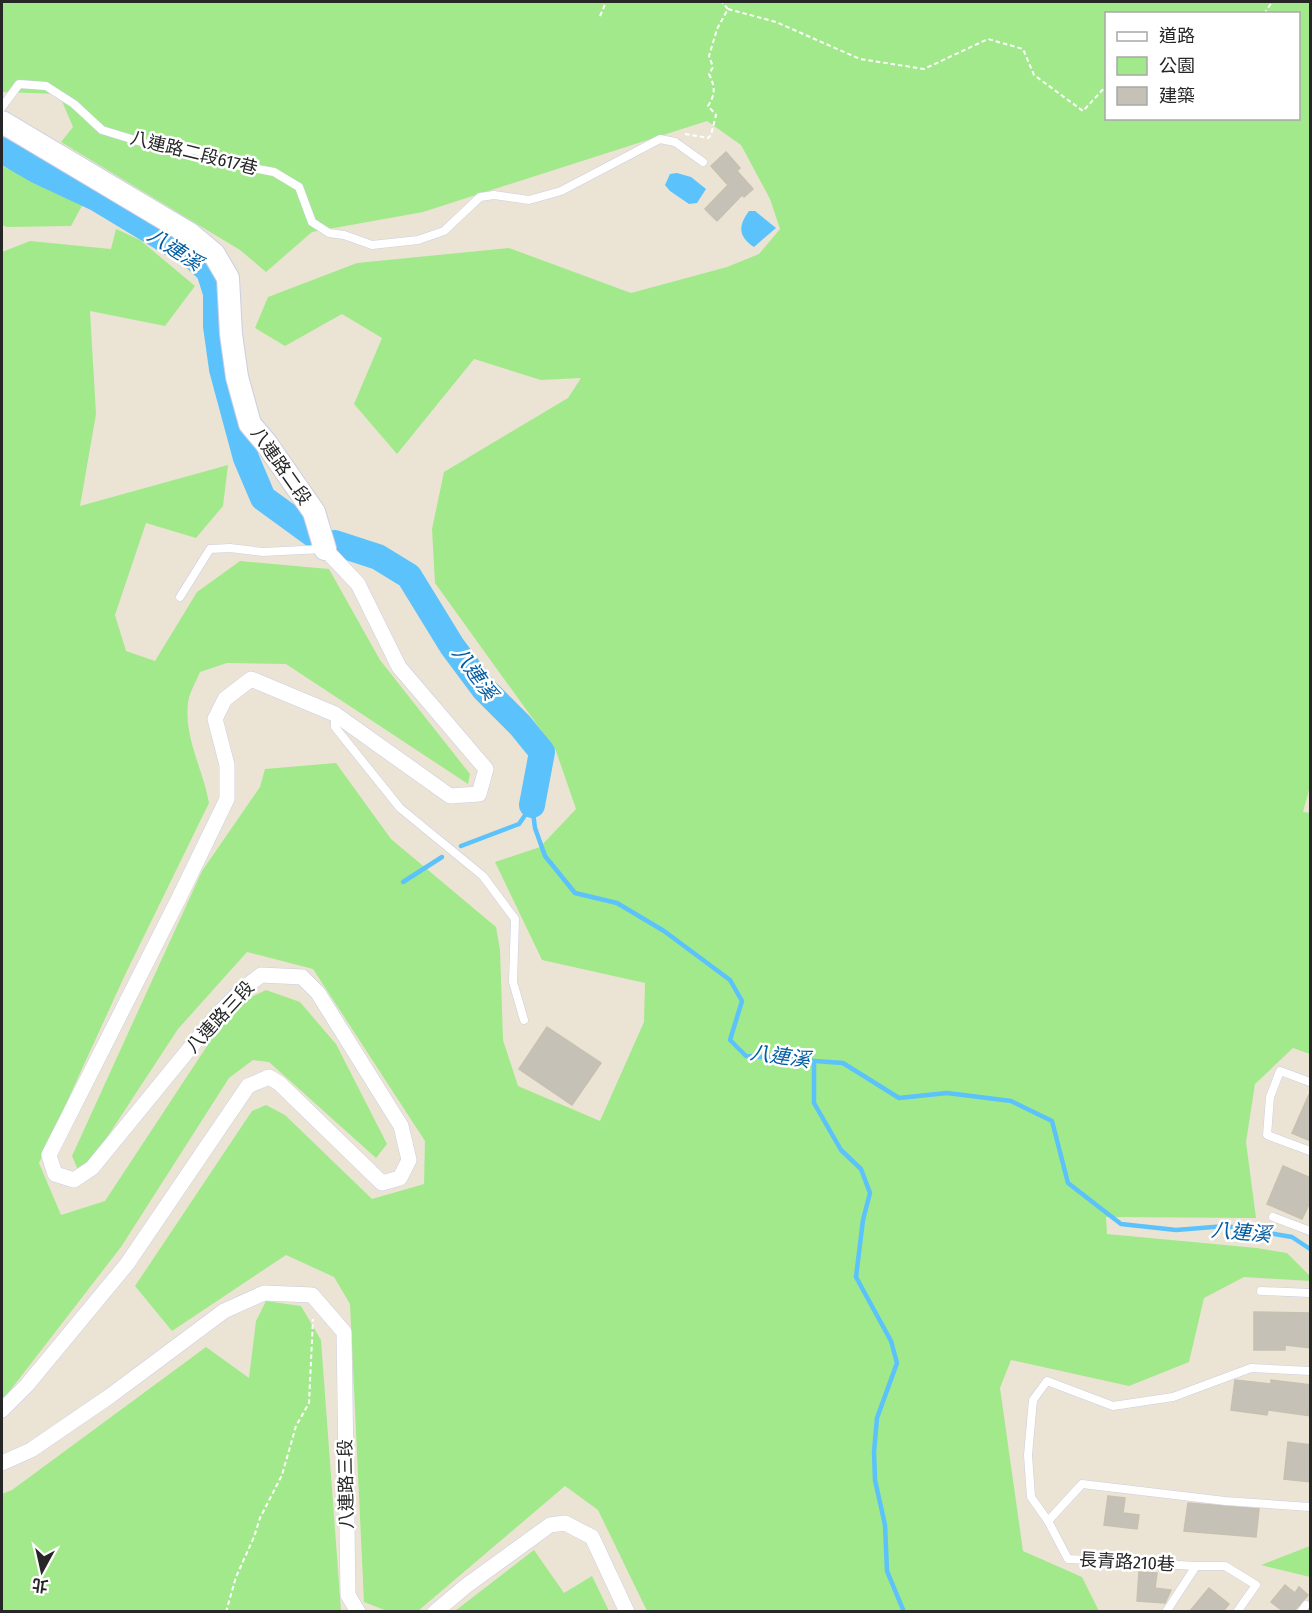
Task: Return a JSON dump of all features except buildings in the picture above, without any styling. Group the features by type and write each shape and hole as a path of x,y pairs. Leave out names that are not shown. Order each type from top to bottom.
{"street":[{"name":"八連路二段","path":"2,122 190,234 214,254 228,278 231,334 237,377 250,424 314,512 325,549 358,584 399,667 486,769 479,794 450,796 335,714 250,679"},
{"name":"八連路三段","path":"2,1410 27,1385 127,1263 248,1086 269,1077 279,1083 382,1183 400,1178 409,1160 401,1126 318,993 302,977 261,975 244,988 217,1015 92,1167 74,1180 55,1174 49,1155 227,799 227,765 215,719 225,699 250,679"},
{"path":"2,1463 31,1450 110,1396 224,1311 264,1293 312,1295 314,1298"},
{"name":"八連路三段","path":"314,1298 344,1332 348,1595 357,1611"},
{"path":"435,1611 550,1525 565,1523 592,1538 627,1611"}],"lane":[{"name":"八連路二段617巷","path":"2,107 19,84 46,86 74,104 102,130 164,148 195,150 231,164 274,172 299,187 312,222 329,233 344,235 372,245 418,240 444,231 480,197 495,195 529,200 561,191 660,139"},
{"path":"660,139 675,142 703,162"},
{"path":"180,597 210,549 262,552 325,549"},
{"path":"335,714 335,727 400,808 483,876 515,919 513,982 524,1020"},
{"path":"1311,1083 1280,1071 1270,1097 1267,1135 1311,1151"},
{"path":"1273,1217 1311,1231"},
{"path":"1261,1291 1311,1293"},
{"name":"長青路210巷","path":"1237,1611 1256,1585 1225,1566 1068,1559 1048,1521 1031,1497 1028,1455 1033,1400 1047,1381 1113,1406 1173,1397 1251,1368 1311,1371"},
{"path":"1048,1521 1082,1484 1225,1502 1311,1507"},
{"path":"1166,1611 1196,1566"}],"path":[{"path":"600,16 606,2"},
{"path":"722,2 728,9 776,22 860,59 924,69 988,39 1023,50 1035,75 1083,111 1105,88"},
{"path":"660,139 678,133 708,138 711,135 716,115 708,106 715,94 714,84 709,74 713,67 709,56 717,29 728,9"},
{"path":"226,1611 236,1577 260,1518 282,1475 296,1426 309,1403 314,1298"}],"green space":[{"path":"2,2 1310,2 1310,786 1303,812 1310,813 1310,1054 1293,1048 1255,1084 1246,1142 1256,1218 1106,1217 1107,1234 1257,1248 1287,1253 1310,1276 1310,1281 1244,1277 1204,1298 1189,1362 1129,1386 1011,1360 1000,1388 1023,1551 1082,1577 1099,1611 647,1611 598,1510 565,1486 418,1611 387,1611 364,1602 350,1304 334,1277 286,1255 172,1331 135,1286 252,1111 266,1105 285,1115 372,1199 424,1184 425,1141 313,969 247,952 178,1029 81,1177 72,1156 202,871 260,787 265,769 336,763 391,839 496,927 500,950 503,1040 518,1086 600,1121 644,1022 645,983 542,960 495,862 540,847 576,809 556,751 435,583 432,529 444,472 568,398 581,378 541,380 474,359 397,454 354,404 382,338 342,314 285,346 255,328 268,297 357,263 509,248 631,293 727,267 759,254 780,229 770,199 741,145 707,121 423,212 312,232 266,272 240,250 61,142 73,127 59,94 2,92"},
{"path":"2,166 84,202 71,226 7,227 2,225"},
{"path":"116,229 140,240 195,286 165,326 90,311 96,414 80,506 228,465 223,506 196,538 146,523 115,615 126,651 155,661 197,592 240,561 329,569 380,660 470,774 468,784 286,664 227,663 200,672 190,695 188,716 191,741 209,803 124,977 39,1163 61,1215 105,1201 234,1005 266,990 300,1002 336,1044 387,1144 376,1158 269,1062 253,1060 229,1078 121,1247 2,1401 2,252 30,241 111,249"},
{"path":"266,1301 301,1306 321,1340 341,1611 2,1611 2,1494 12,1490 206,1347 249,1378 256,1321"},
{"path":"1310,1546 1310,1577 1261,1565"},
{"path":"534,1550 564,1593 592,1576 609,1611 455,1611"}],"water":[{"path":"677,173 691,177 706,189 697,203 689,204 665,185 670,174"},
{"path":"749,211 755,211 776,228 754,247 745,239 741,230"}],"waterway":[{"name":"八連溪","path":"2,150 38,171 98,199 194,257 209,271 216,293 216,326 222,369 246,458 263,498 318,538"},
{"name":"八連溪","path":"335,543 378,557 409,576 452,646 484,689 520,725 542,752 532,805"},
{"name":"八連溪","path":"532,805 535,828 545,856 575,893 617,903 664,931 730,980 742,1001 730,1040 746,1056 843,1063 899,1098 947,1093 1011,1101 1052,1121 1068,1183 1121,1224 1176,1230 1226,1226 1292,1237 1310,1249"},
{"path":"461,846 519,824 532,805"},
{"path":"403,882 442,857"},
{"path":"814,1062 814,1103 841,1150 861,1169 870,1193 863,1220 856,1277 891,1341 897,1363 877,1418 874,1452 875,1480 885,1525 887,1571 904,1612"}]}
